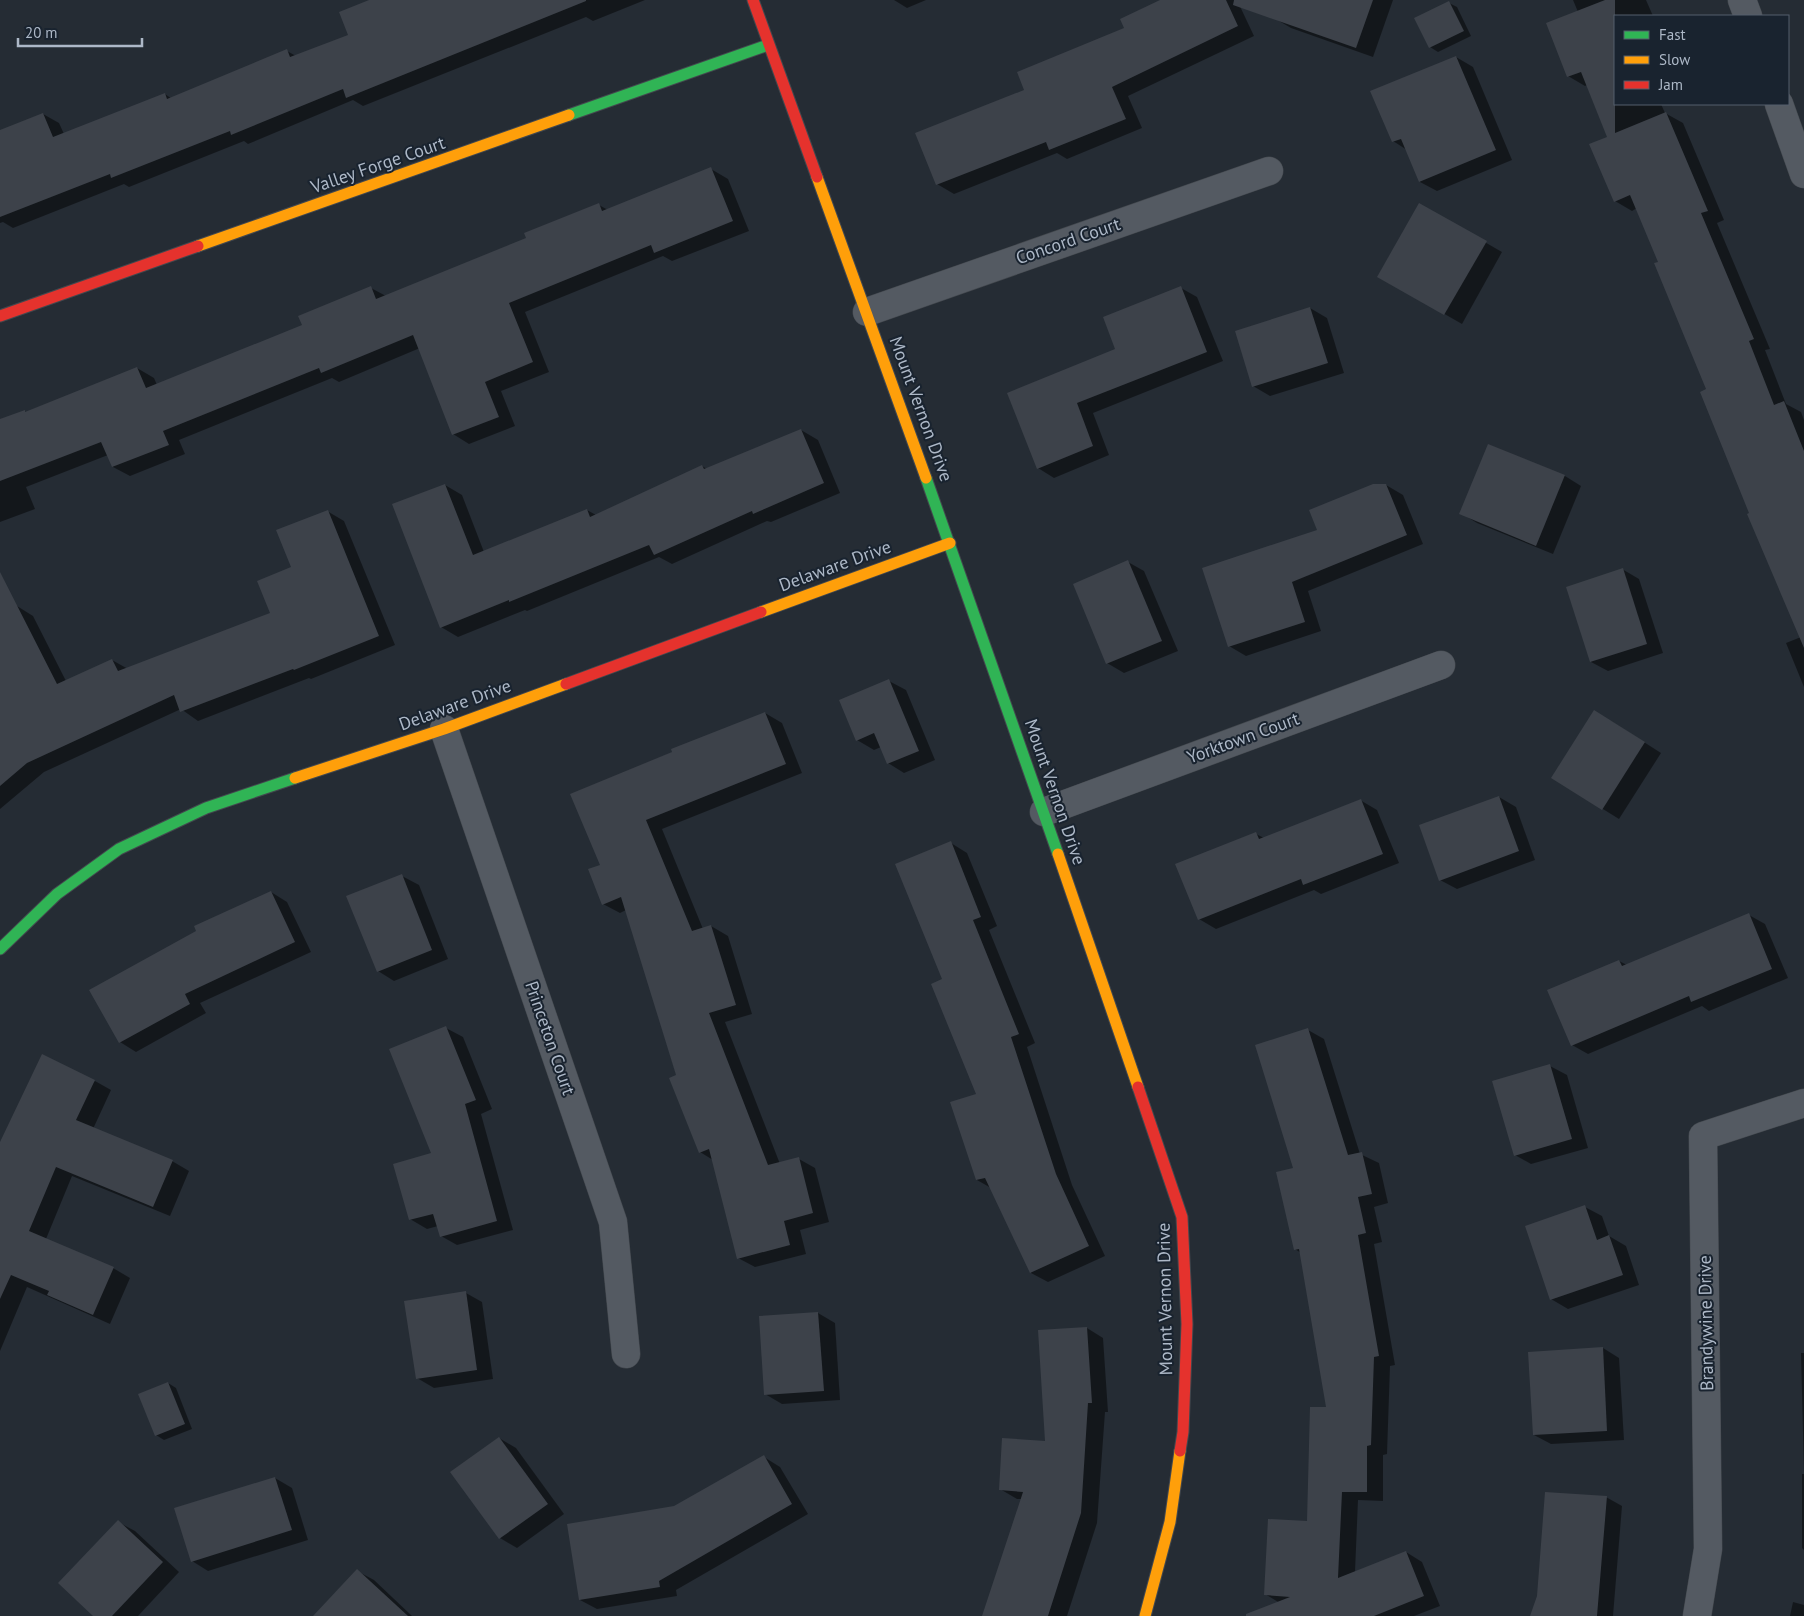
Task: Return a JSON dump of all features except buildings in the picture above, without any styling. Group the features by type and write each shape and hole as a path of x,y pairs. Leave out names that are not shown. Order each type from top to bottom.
{"street":[{"name":"Mount Vernon Drive","path":"753,0 768,46 950,543 1182,1217 1187,1324 1183,1432 1170,1522 1145,1616"},
{"path":"1742,0 1748,15"},
{"name":"Valley Forge Court","path":"0,316 768,46"},
{"path":"1779,105 1804,174"},
{"name":"Concord Court","path":"867,312 1269,171"},
{"name":"Delaware Drive","path":"0,949 57,894 119,849 206,808 444,729 950,543"},
{"name":"Yorktown Court","path":"1044,812 1441,665"},
{"name":"Princeton Court","path":"444,729 613,1222 626,1354"},
{"name":"Brandywine Drive","path":"1697,1616 1708,1549 1703,1136 1804,1103"}],"traffic: fast":[{"path":"569,115 768,45"},
{"path":"926,478 1058,854"},
{"path":"0,949 57,894 119,849 206,808 295,778"}],"traffic: slow":[{"path":"198,246 569,115"},
{"path":"817,177 926,478"},
{"path":"761,612 950,543"},
{"path":"295,778 444,729 566,684"},
{"path":"1058,854 1138,1087"},
{"path":"1145,1616 1170,1522 1180,1451"}],"traffic: jam":[{"path":"753,0 817,177"},
{"path":"0,316 198,246"},
{"path":"566,684 761,612"},
{"path":"1138,1087 1182,1217 1187,1324 1183,1432 1180,1451"}]}
